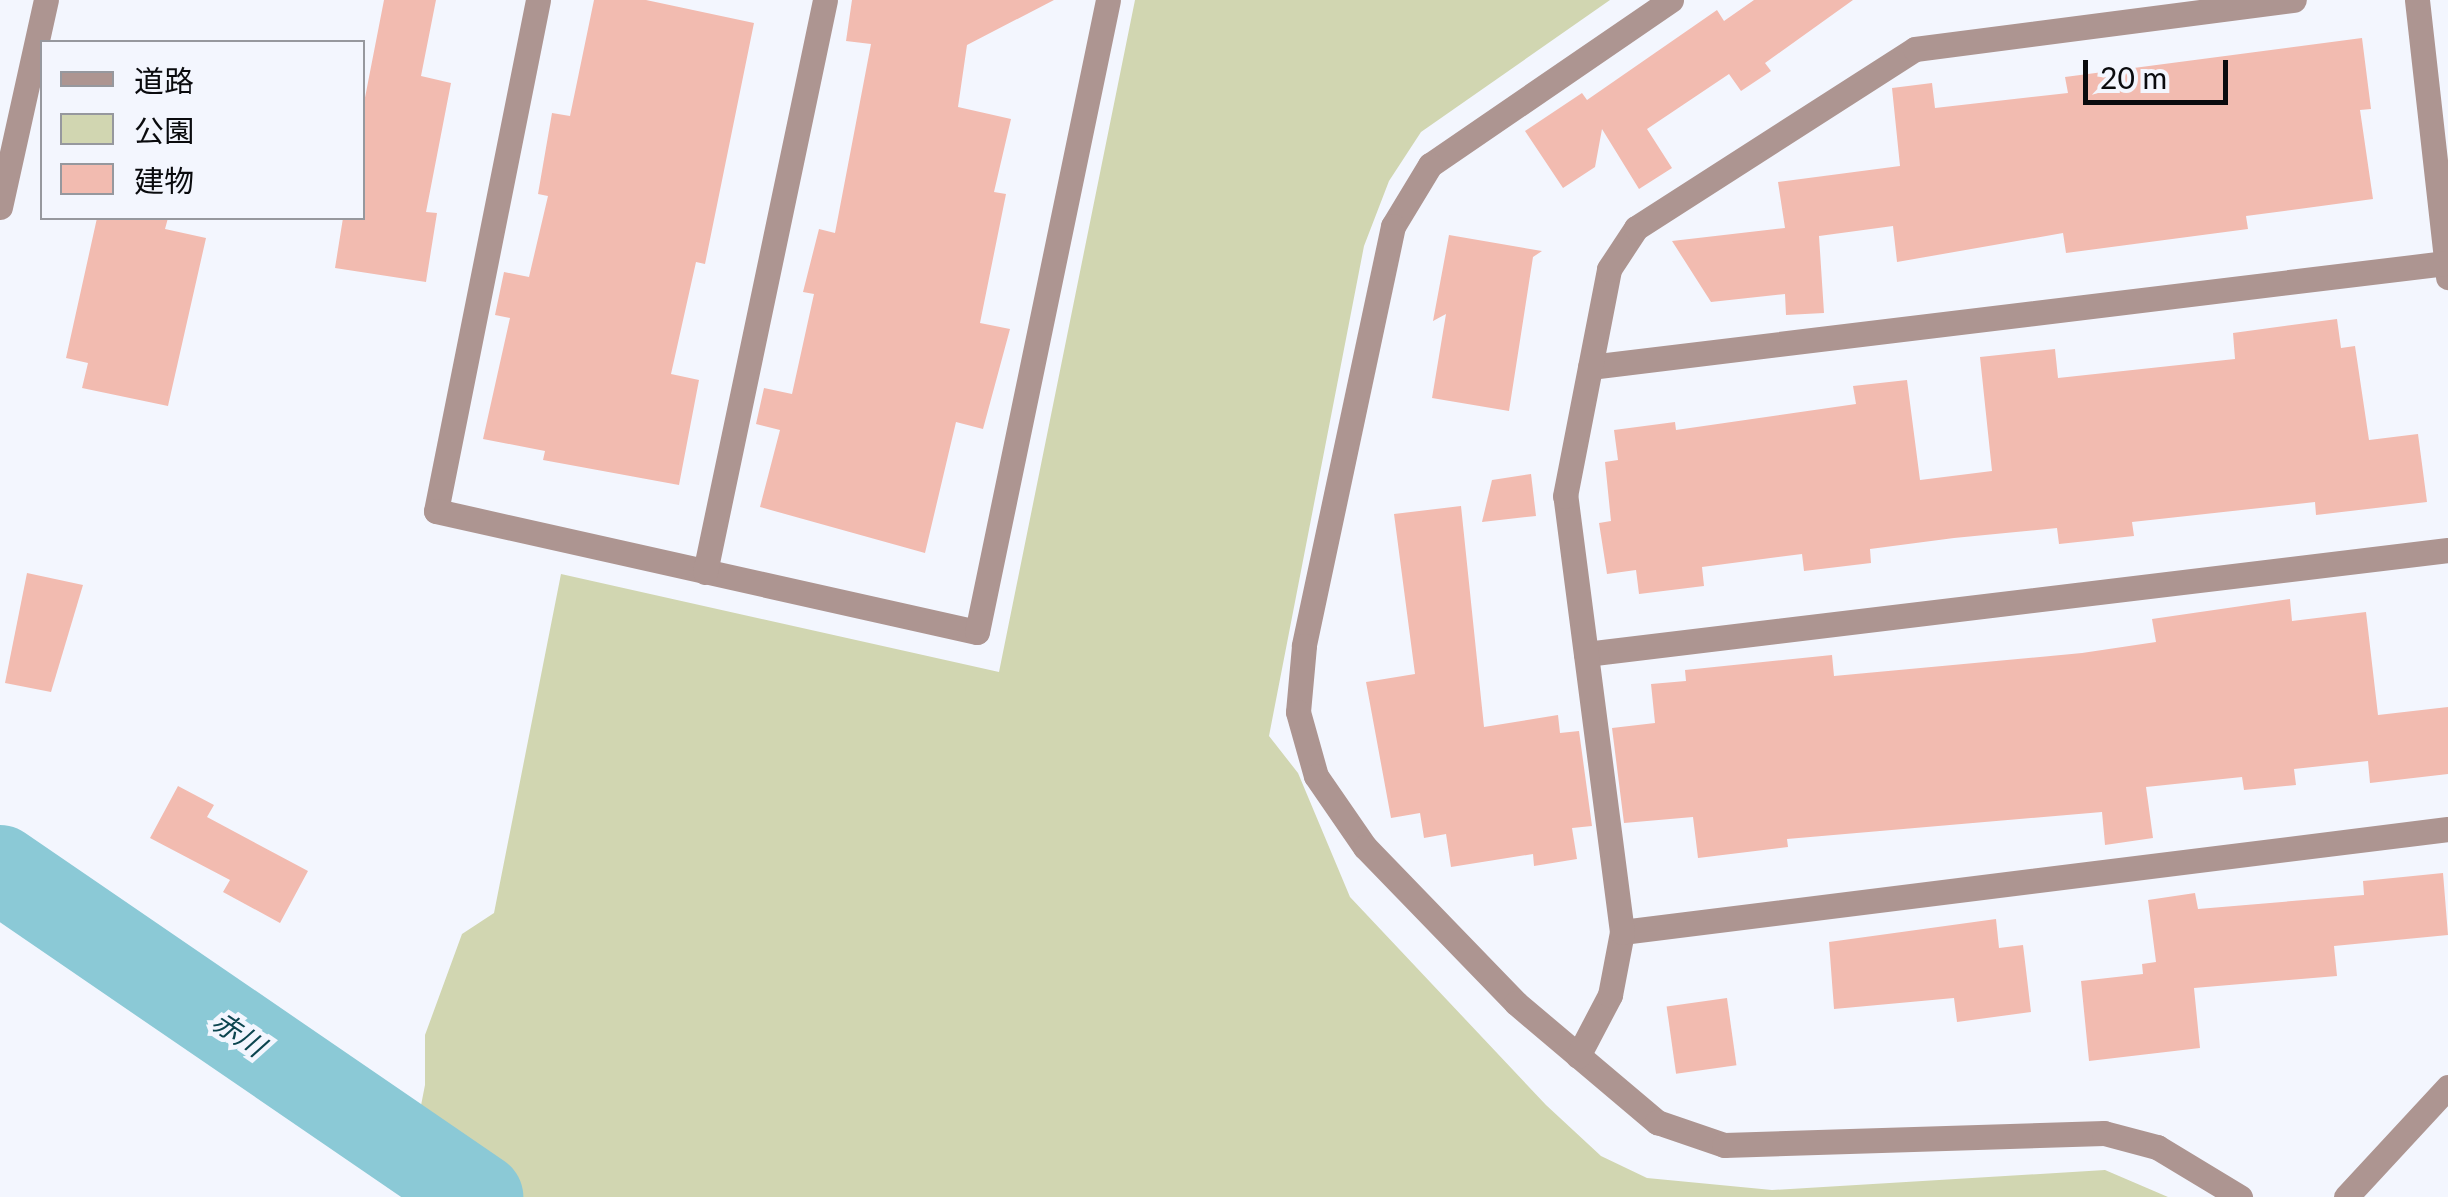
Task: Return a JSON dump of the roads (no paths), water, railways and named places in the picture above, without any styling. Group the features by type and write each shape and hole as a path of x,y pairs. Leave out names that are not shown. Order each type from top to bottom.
{"street":[{"path":"0,207 46,0"},
{"path":"538,0 436,511 977,632 1108,0"},
{"path":"705,572 824,0"},
{"path":"1671,0 1430,165 1393,226 1304,646 1298,712 1316,776 1365,847 1578,1056 1657,1122 1724,1144 2104,1133 2156,1146 2240,1197"},
{"path":"1578,1056 1610,994 1622,932 1565,496 1609,269 1636,228 1915,49 2294,0"},
{"path":"1590,367 2447,270 2416,0"},
{"path":"1586,654 2448,550"},
{"path":"1622,932 2448,829"},
{"path":"2346,1197 2448,1088"}],"waterway":[{"name":"赤川","path":"0,869 479,1197"}]}
